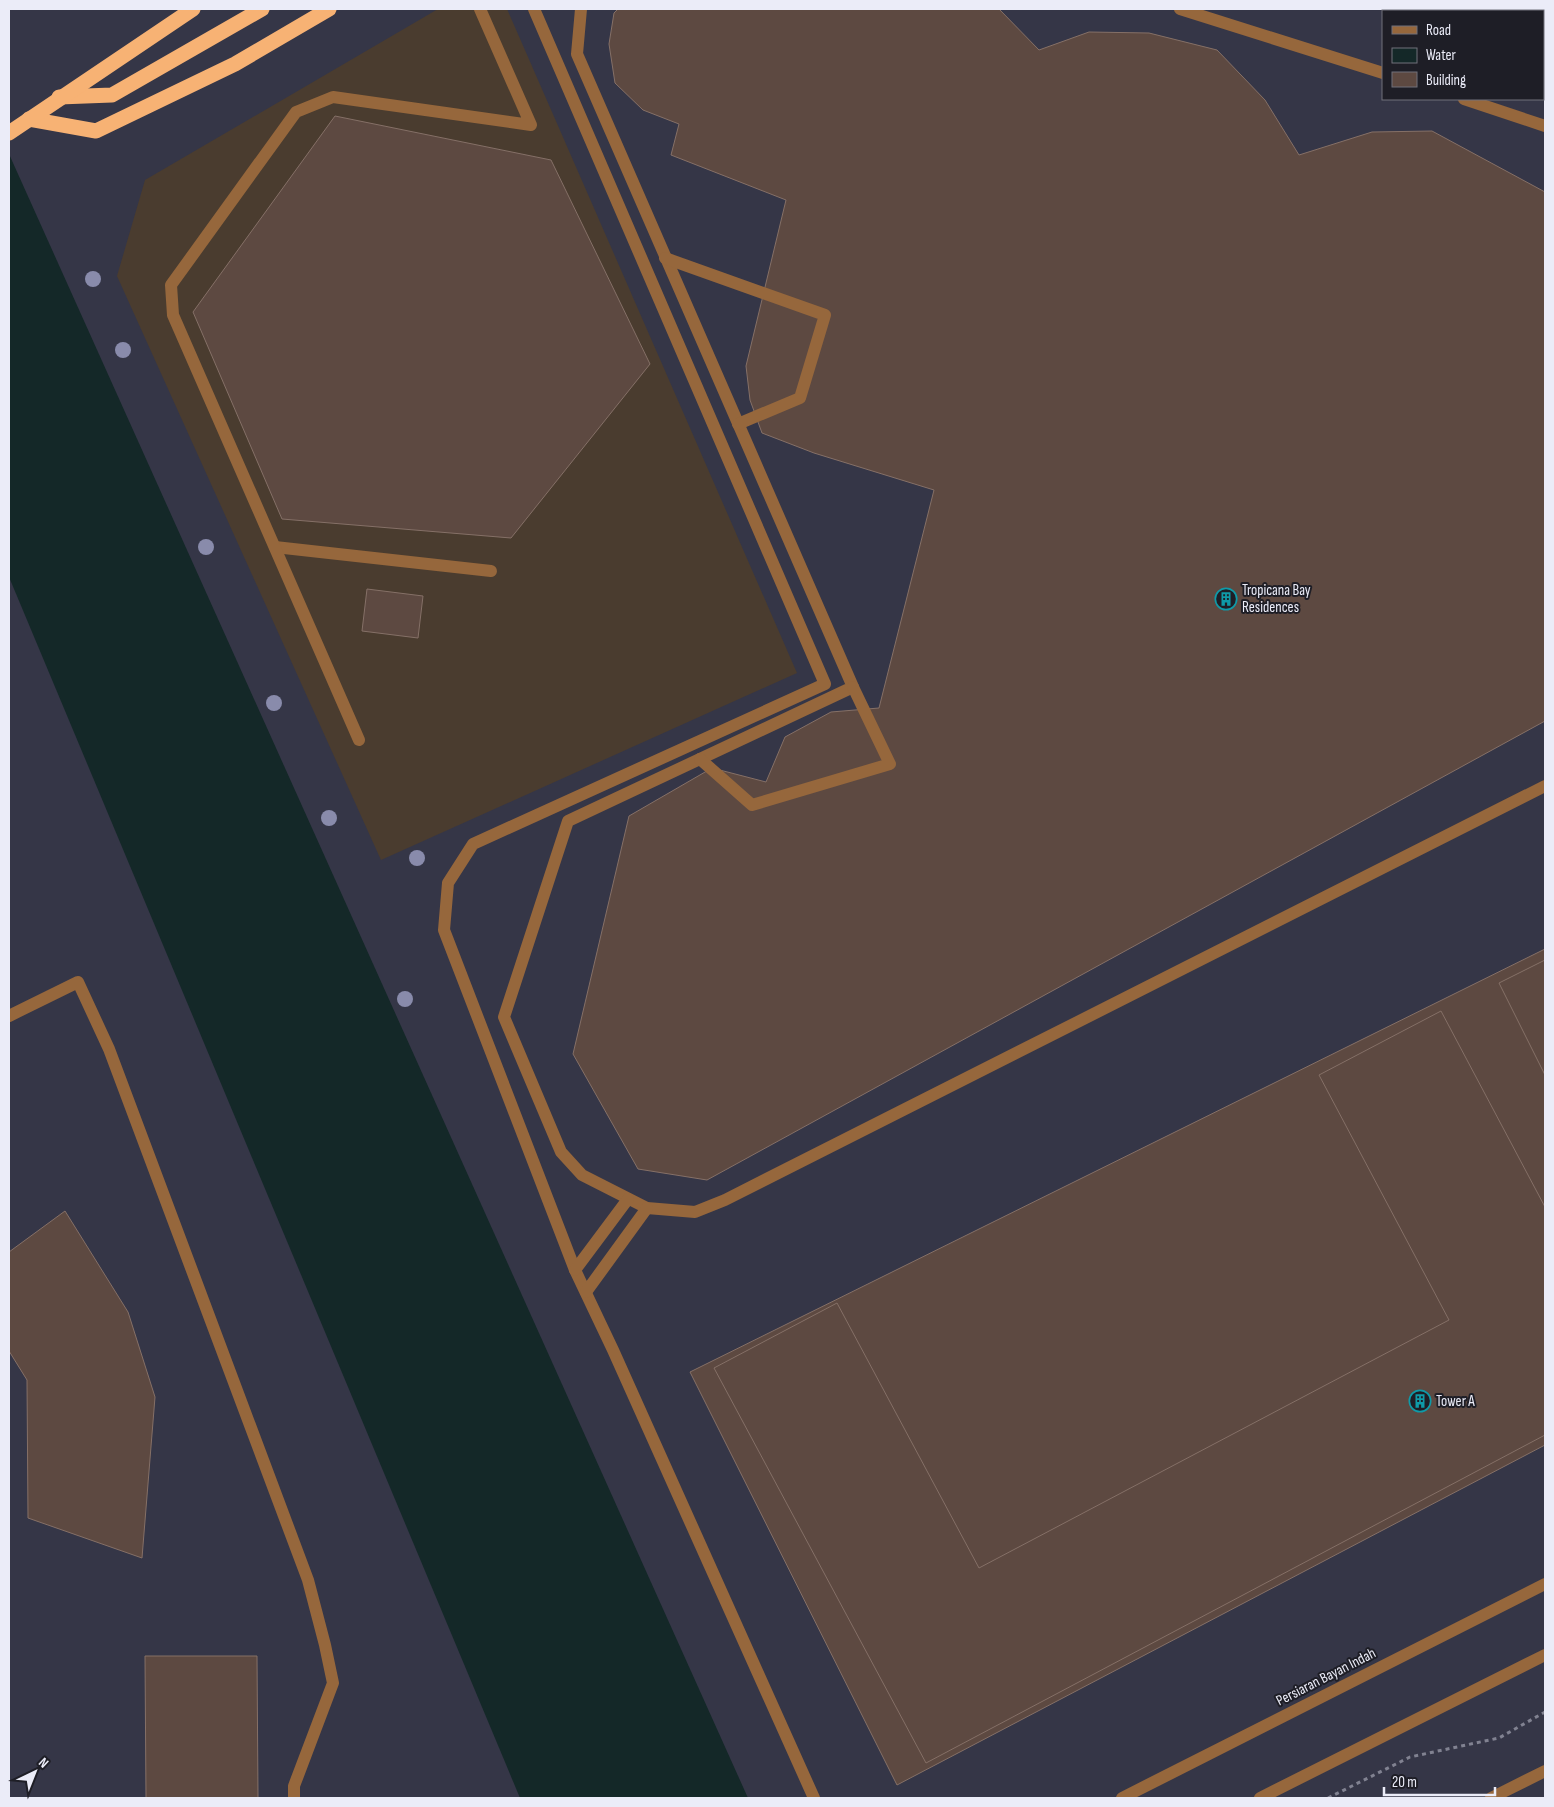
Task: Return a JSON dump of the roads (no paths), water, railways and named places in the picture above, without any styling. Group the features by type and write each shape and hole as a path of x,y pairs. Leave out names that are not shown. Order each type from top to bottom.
{"highway":[{"path":"19,126 59,97 192,9"},
{"path":"59,97 112,94 262,9"},
{"path":"19,126 96,132 235,64 329,9"}],"street":[{"path":"359,740 173,315 171,285 296,112 333,97 531,126 480,9"},
{"path":"534,9 825,684 473,844 448,883 444,930 575,1270 613,1350 814,1798"},
{"path":"581,9 577,54 853,687 890,764 752,805 700,759"},
{"path":"1180,9 1382,73"},
{"path":"1467,100 1545,126"},
{"path":"665,258 826,315 800,398 738,424"},
{"path":"275,548 491,571"},
{"path":"853,687 568,821 504,1017 561,1152 582,1175 647,1208 695,1212 725,1200 1545,786"},
{"path":"9,1016 78,982 109,1049 308,1580 333,1683 294,1786 294,1798"},
{"path":"575,1270 628,1199"},
{"path":"586,1292 647,1208"},
{"name":"Persiaran Bayan Indah","path":"1122,1798 1545,1584"},
{"path":"1260,1798 1545,1655"},
{"path":"1491,1798 1545,1771"}],"water":[{"path":"9,154 748,1798 520,1798 9,577"}],"place":[{"name":"Tropicana Bay Residences","path":"1226,599"},
{"name":"Tower A","path":"1420,1401"}]}
